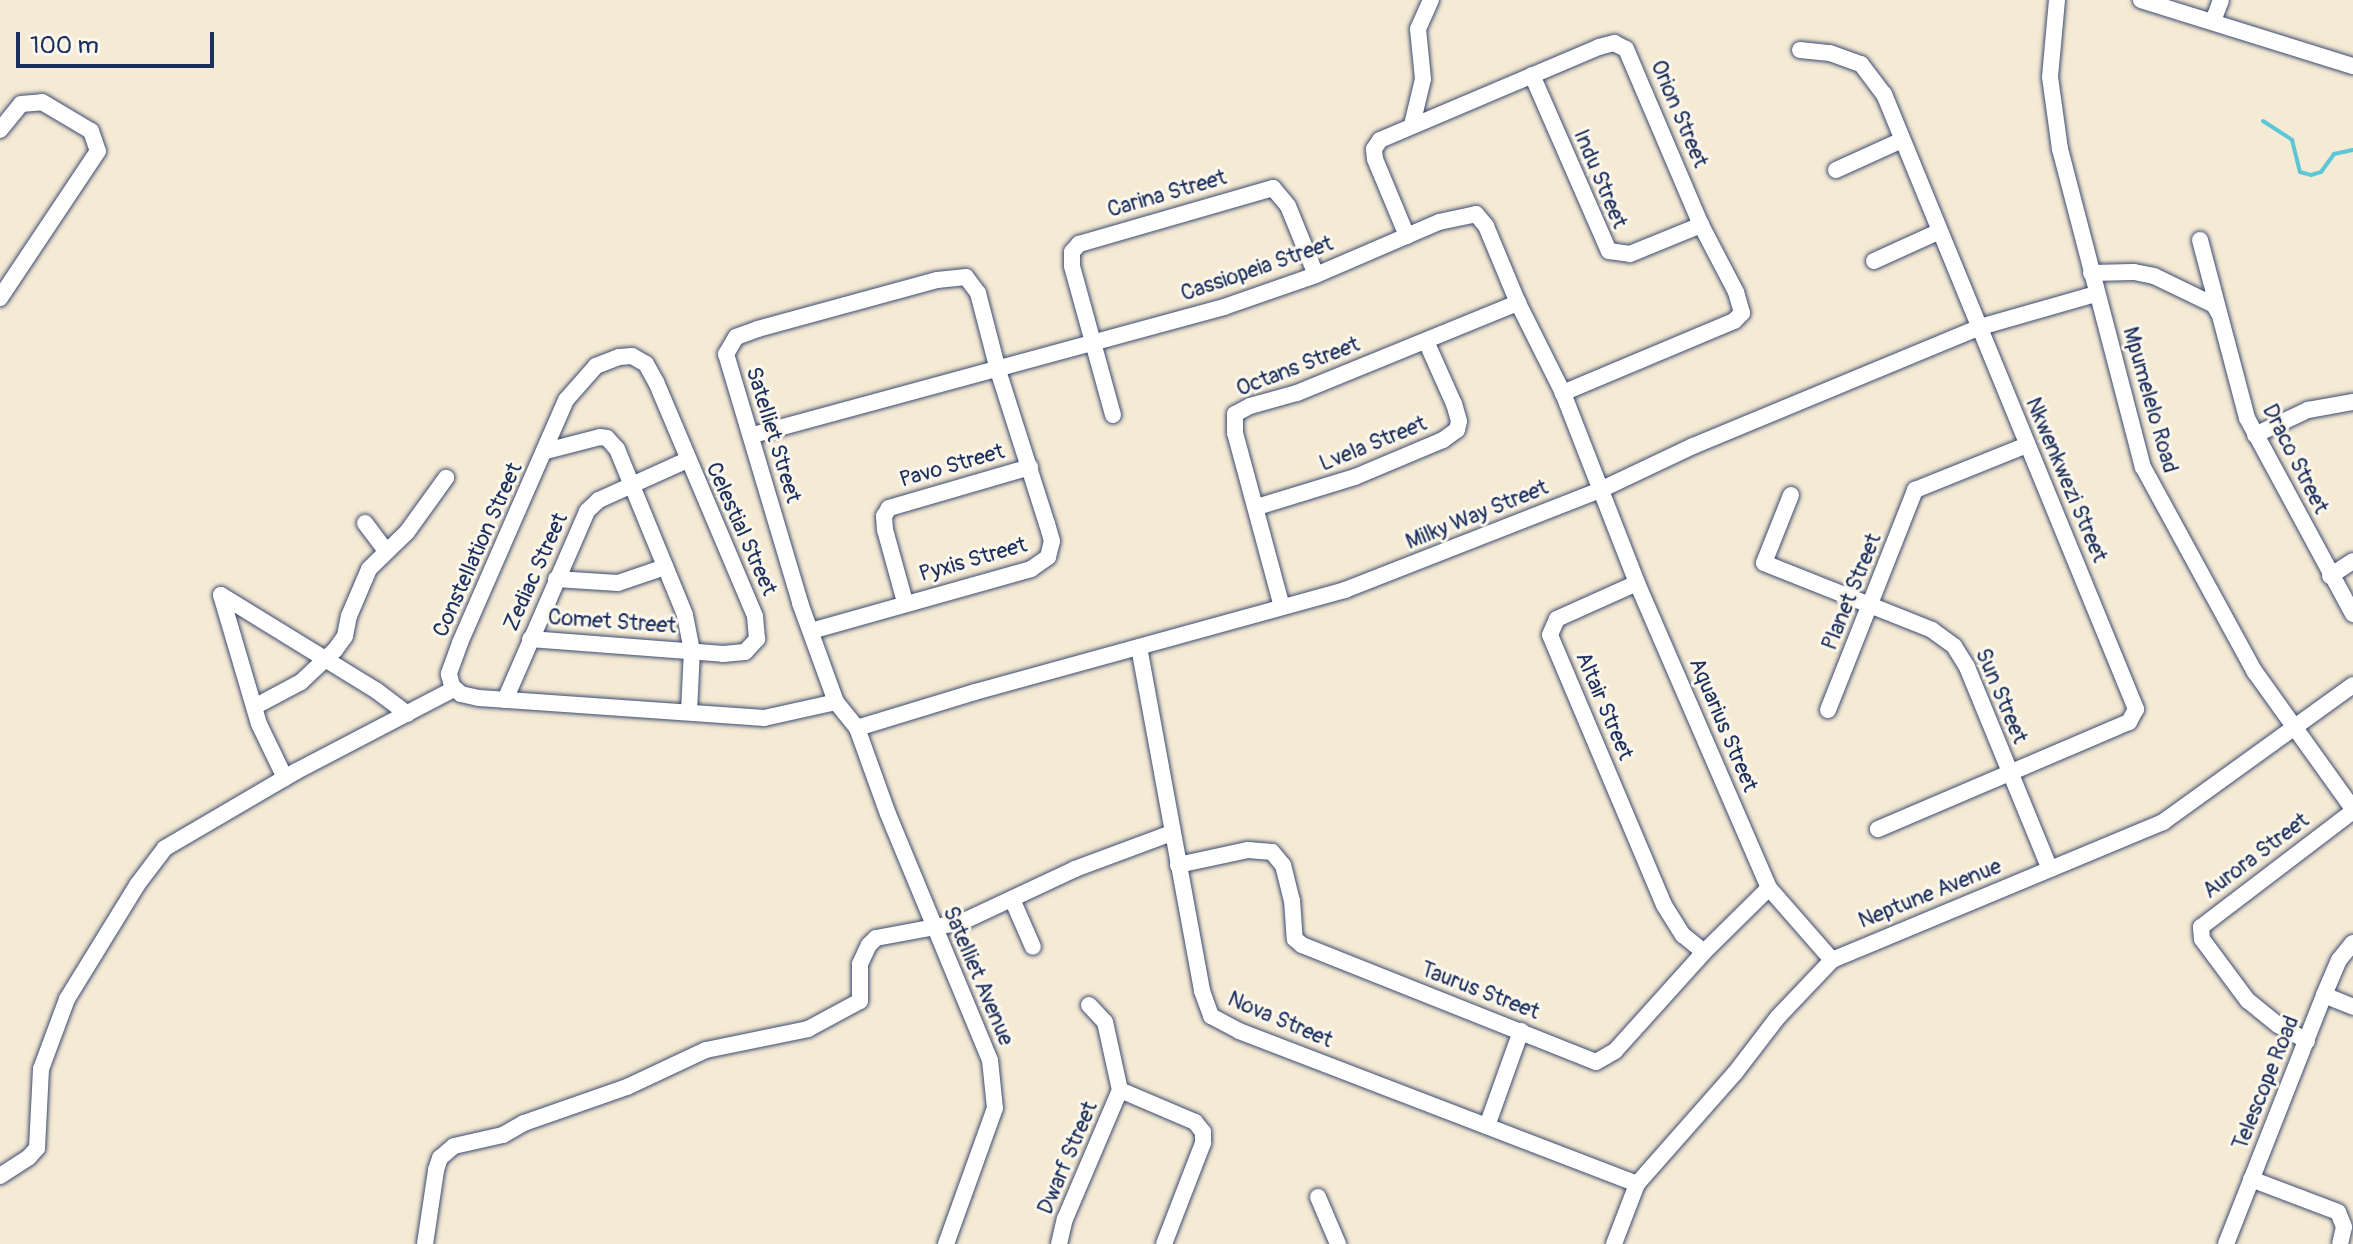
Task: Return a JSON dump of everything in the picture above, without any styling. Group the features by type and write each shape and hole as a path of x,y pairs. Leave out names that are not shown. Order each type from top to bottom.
{"street":[{"path":"1412,125 1423,76 1418,29 1431,0"},
{"name":"Mpumelelo Road","path":"2057,0 2050,77 2060,149 2145,474 2255,672 2353,810"},
{"path":"2141,0 2353,66"},
{"path":"2213,21 2221,0"},
{"name":"Orion Street","path":"1407,236 1374,154 1380,140 1611,43 1626,49 1701,225 1736,292 1741,316 1563,393"},
{"name":"Nkwenkwezi Street","path":"1800,50 1830,53 1861,64 1884,94 2136,709 2129,722 1878,829"},
{"name":"Indu Street","path":"1532,75 1609,251 1630,254 1701,225"},
{"path":"0,130 21,104 42,102 91,131 98,151 0,298"},
{"path":"1836,170 1902,140"},
{"name":"Carina Street","path":"1093,342 1071,258 1079,244 1100,235 1273,188 1288,206 1316,275"},
{"name":"Cassiopeia Street","path":"753,435 1224,307 1316,275 1457,216 1476,214 1486,226 1518,303 1563,393 1600,490"},
{"path":"1874,261 1940,231"},
{"name":"Draco Street","path":"2200,240 2240,397 2255,435 2353,614"},
{"path":"2091,273 2134,272 2154,276 2214,305 2218,312"},
{"name":"Satelliet Street","path":"857,728 836,702 811,631 753,435 727,361 727,349 736,337 937,280 962,276 976,287 998,370"},
{"name":"Milky Way Street","path":"857,728 1357,586 1600,490 1693,446 1980,327 2096,294"},
{"name":"Octans Street","path":"1282,607 1235,433 1233,421 1237,412 1297,393 1518,303"},
{"name":"Lvela Street","path":"1257,507 1355,477 1453,433 1459,419 1426,341"},
{"path":"1093,342 1113,415"},
{"name":"Celestial Street","path":"546,451 566,400 586,374 613,358 632,356 649,368 755,616 758,634 754,645 745,652 723,654 692,650"},
{"name":"Pyxis Street","path":"811,631 905,602 1031,569 1043,562 1052,541 998,370"},
{"path":"2255,435 2308,410 2353,402"},
{"name":"Constellation Street","path":"454,689 449,674 460,643 546,451 592,438 607,438 617,449 633,485 685,615 692,650 689,712"},
{"name":"Planet Street","path":"1828,710 1872,606 1915,490 2027,445"},
{"name":"Celestial Street","path":"633,485 687,460"},
{"name":"Pavo Street","path":"905,602 885,530 884,516 889,508 1030,467"},
{"path":"254,707 301,682 327,660 345,636 361,583 386,551 407,532 446,478"},
{"name":"Zediac Street","path":"505,700 587,511 599,500 633,485"},
{"name":"Aquarius Street","path":"1600,490 1769,888 1832,960"},
{"name":"Sun Street","path":"1791,495 1764,563 1942,635 1958,651 2050,869"},
{"path":"365,523 386,551"},
{"path":"2330,576 2353,561"},
{"path":"556,579 618,583 665,567"},
{"name":"Altair Street","path":"1637,583 1557,619 1550,635 1670,918 1704,952"},
{"path":"285,778 259,724 221,595 407,714"},
{"name":"Comet Street","path":"530,639 692,650"},
{"name":"Nova Street","path":"1139,647 1202,991 1211,1016 1239,1031 1637,1184"},
{"name":"Neptune Avenue","path":"1614,1244 1637,1184 1726,1084 1778,1017 1832,960 2176,814 2353,685"},
{"path":"0,1176 37,1148 41,1069 52,1036 67,999 151,865 165,848 285,778 454,689 467,696 505,700 764,718 836,702"},
{"name":"Satelliet Avenue","path":"857,728 933,926 990,1060 995,1091 991,1124 946,1244"},
{"name":"Aurora Street","path":"2307,1041 2278,1025 2248,1001 2202,939 2201,927 2353,810"},
{"path":"425,1244 436,1170 440,1158 454,1146 503,1135 524,1123 627,1087 706,1050 808,1029 860,1001 860,964 871,941 962,922 1118,851 1172,833"},
{"name":"Taurus Street","path":"1178,865 1248,850 1272,852 1283,865 1297,943 1592,1061 1605,1059 1704,952 1769,888"},
{"path":"1012,899 1033,947"},
{"name":"Telescope Road","path":"2226,1244 2324,995 2339,960 2352,945"},
{"path":"2324,995 2353,1007"},
{"path":"1089,1005 1105,1022 1120,1090 1195,1122 1203,1132 1203,1143 1164,1244"},
{"path":"1487,1126 1521,1031"},
{"name":"Dwarf Street","path":"1059,1244 1065,1219 1120,1090"},
{"path":"2251,1179 2336,1211 2344,1227 2340,1244"},
{"path":"1318,1197 1338,1244"}],"waterway":[{"path":"2263,121 2292,140 2300,172 2311,175 2321,172 2334,154 2353,150"}]}
